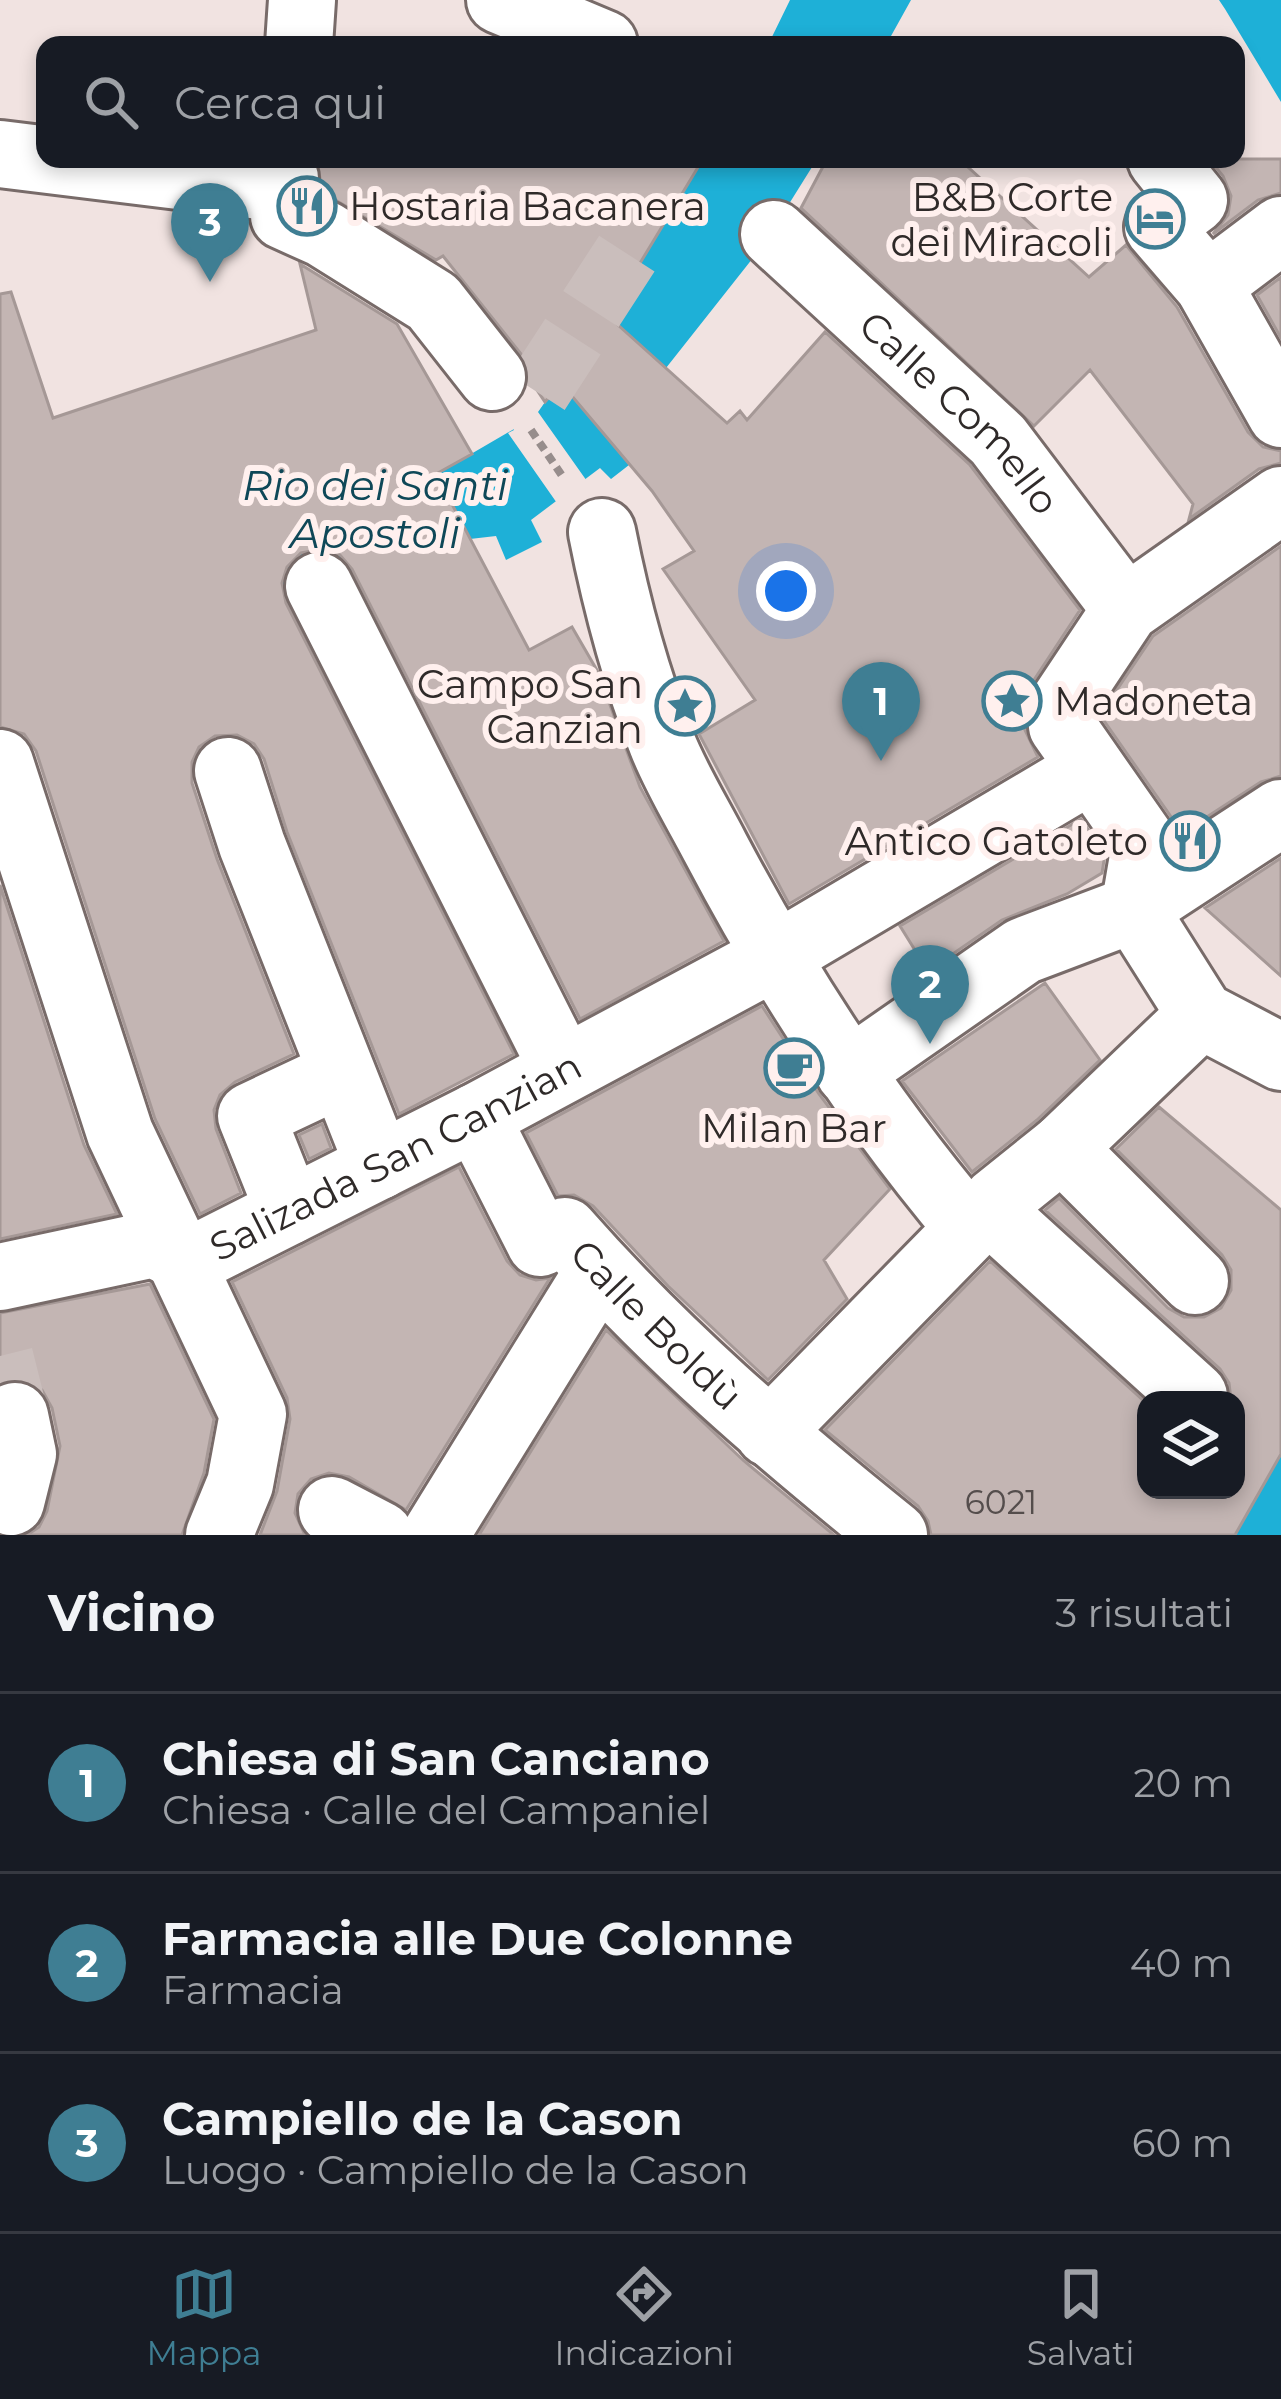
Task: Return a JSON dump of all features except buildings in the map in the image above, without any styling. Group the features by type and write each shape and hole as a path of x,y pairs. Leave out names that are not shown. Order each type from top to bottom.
{"street":[{"path":"300,36 302,0"},
{"path":"500,0 585,36"},
{"path":"0,154 36,160"},
{"path":"91,168 298,200 434,302 492,376"},
{"path":"1168,168 1194,200 1158,227 1208,284 1281,414"},
{"path":"1208,284 1281,230"},
{"name":"Calle Comello","path":"775,234 998,440 1145,594"},
{"path":"1281,500 1145,594 1060,708 1076,748 1145,845 1134,909 1201,1015 1281,1057"},
{"path":"602,532 616,603 662,745 769,949 849,1072 914,1164 1188,1391"},
{"path":"319,586 563,1069"},
{"name":"Salizada San Canzian","path":"0,1277 154,1244 180,1257 200,1256 476,1117 769,949 880,895 1076,748"},
{"path":"0,763 120,1132 253,1414 240,1484 219,1535"},
{"path":"228,771 252,845 379,1166"},
{"path":"849,1072 1023,951 1134,909 1281,813"},
{"path":"769,1433 979,1219 1063,1148 1201,1015"},
{"path":"290,1211 251,1116 323,1082"},
{"name":"Calle Boldù","path":"476,1117 540,1243 565,1231 599,1270 769,1433 894,1535"},
{"path":"1063,1148 1195,1281"},
{"path":"435,1535 599,1270"},
{"path":"11,1502 22,1454 15,1416"}],"path":[{"path":"539,441 560,472"}],"water":[{"path":"790,0 911,0 891,36 772,36"},
{"path":"1219,0 1281,0 1281,102 1245,36"},
{"name":"Rio dei Santi Apostoli","path":"698,168 811,168 764,244 612,444 629,465 611,479 600,468 531,520 542,542 506,560 496,536 470,539 174,618 514,429 538,411 611,311"},
{"path":"1281,1454 1281,1535 1235,1535"}],"pier":[{"path":"541,397 545,402 538,412 589,484 559,506 508,433 514,430 511,424"}],"tunnel":[{"path":"537,392 637,238"},
{"path":"0,1356 15,1416"}],"place":[{"name":"Hostaria Bacanera","path":"307,206"},
{"name":"B&B Corte dei Miracoli","path":"1155,219"},
{"name":"Campiello de la Cason","path":"210,282"},
{"name":"Madoneta","path":"1012,701"},
{"name":"Campo San Canzian","path":"685,706"},
{"name":"Chiesa di San Canciano","path":"881,761"},
{"name":"Antico Gatoleto","path":"1190,841"},
{"name":"Farmacia alle Due Colonne","path":"930,1044"},
{"name":"Milan Bar","path":"794,1068"}]}
